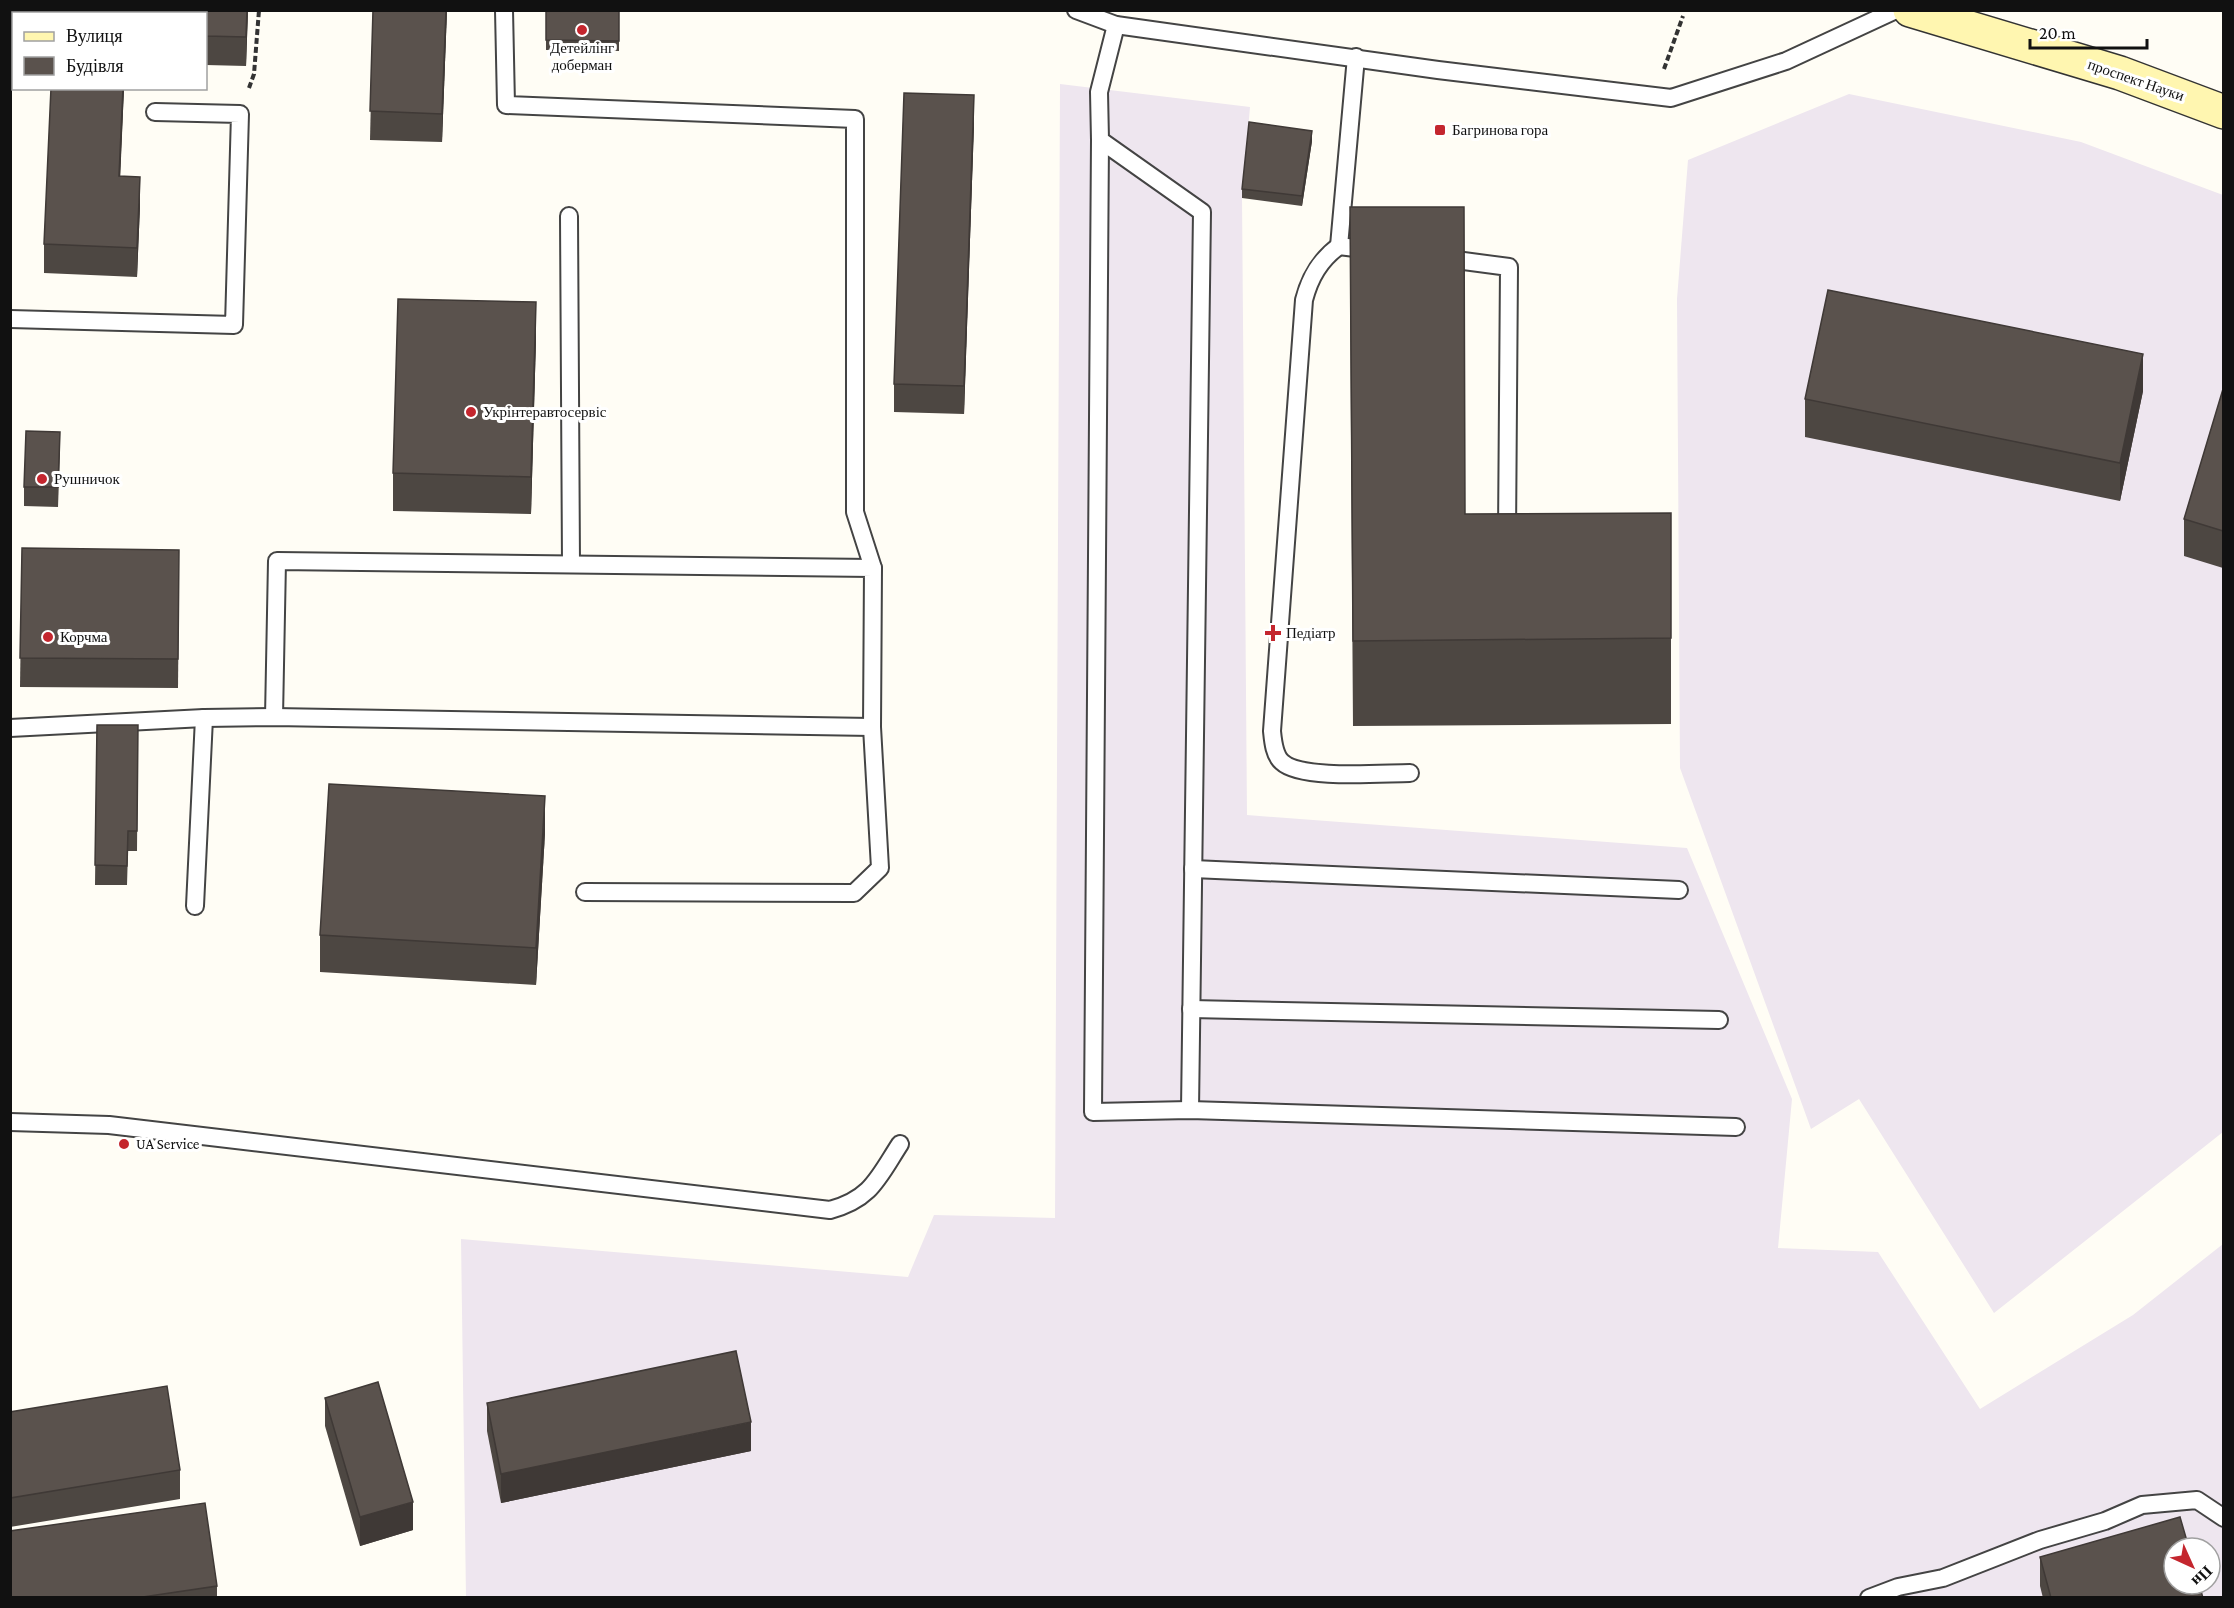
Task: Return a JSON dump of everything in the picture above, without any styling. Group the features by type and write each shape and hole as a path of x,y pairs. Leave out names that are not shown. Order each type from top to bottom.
{"main road":[{"name":"проспект Науки","path":"1910,10 2120,73 2223,112"}],"lane":[{"path":"504,10 506,105 855,119 855,512 873,568 872,727 880,868 854,892 585,892"},
{"path":"1076,10 1116,25 1438,70 1671,98 1786,61 1896,10"},
{"path":"1116,25 1099,92 1093,1112 1190,1110 1736,1127"},
{"path":"1340,246 1356,57"},
{"path":"10,319 234,325 240,114 155,111"},
{"path":"1100,140 1202,212 1190,1110"},
{"path":"569,216 571,564"},
{"path":"1385,251 1340,246 1317,268 1309,282 1304,300 1272,731 1274,747 1281,761 1297,770 1315,773 1410,773"},
{"path":"1430,257 1509,267 1507,553"},
{"path":"274,717 277,561 873,568"},
{"path":"10,728 204,718 274,717 872,727"},
{"path":"195,906 204,718"},
{"path":"1193,869 1679,890"},
{"path":"1191,1009 1719,1020"},
{"path":"10,1122 109,1125 830,1210 849,1205 864,1196 878,1179 900,1144"},
{"path":"1869,1598 1898,1587 1943,1578 2040,1540 2105,1521 2142,1505 2197,1500 2223,1518"}],"path":[{"path":"240,114 254,74 259,10"},
{"path":"1654,96 1683,16"}],"shaded area":[{"path":"1060,84 1250,107 1242,198 1247,815 1687,848 1792,1099 1778,1248 1878,1252 1980,1409 2133,1315 2223,1244 2223,1597 466,1597 461,1239 908,1277 934,1215 1055,1218"},
{"path":"1849,94 2081,142 2223,195 2223,1132 1994,1313 1859,1099 1811,1129 1680,768 1677,299 1688,160"}],"building":[{"path":"55,10 247,10 246,37 207,36 207,12 55,12"},
{"path":"373,10 446,10 442,114 370,111"},
{"name":"Детейлінг доберман","path":"546,10 619,10 619,41 546,40"},
{"path":"51,90 123,90 119,176 140,177 137,248 44,244"},
{"path":"904,93 974,95 964,386 894,384"},
{"path":"1249,122 1312,131 1302,196 1242,189"},
{"path":"1350,207 1464,207 1465,514 1671,513 1671,638 1353,641"},
{"path":"1828,290 2143,354 2120,463 1805,399"},
{"path":"398,299 536,302 531,477 393,473"},
{"path":"2223,389 2223,531 2184,519"},
{"name":"Рушничок","path":"26,431 60,432 58,487 24,487"},
{"path":"22,548 179,550 178,659 20,658"},
{"path":"97,725 138,725 137,831 128,831 127,866 95,865"},
{"path":"329,784 545,796 536,948 320,935"},
{"path":"736,1351 751,1422 501,1474 487,1403"},
{"path":"378,1382 413,1502 360,1517 325,1398"},
{"path":"167,1386 180,1470 10,1498 10,1412"},
{"path":"205,1503 217,1586 136,1598 10,1598 10,1531"},
{"path":"2180,1517 2186,1536 2162,1536 2162,1596 2202,1596 2203,1598 2051,1598 2040,1557"}],"place":[{"name":"Детейлінг доберман","path":"582,30"},
{"name":"Багринова гора","path":"1440,130"},
{"name":"Укрінтеравтосервіс","path":"471,412"},
{"name":"Рушничок","path":"42,479"},
{"name":"Педіатр","path":"1273,633"},
{"name":"Корчма","path":"48,637"},
{"name":"UA Service","path":"124,1144"}]}
